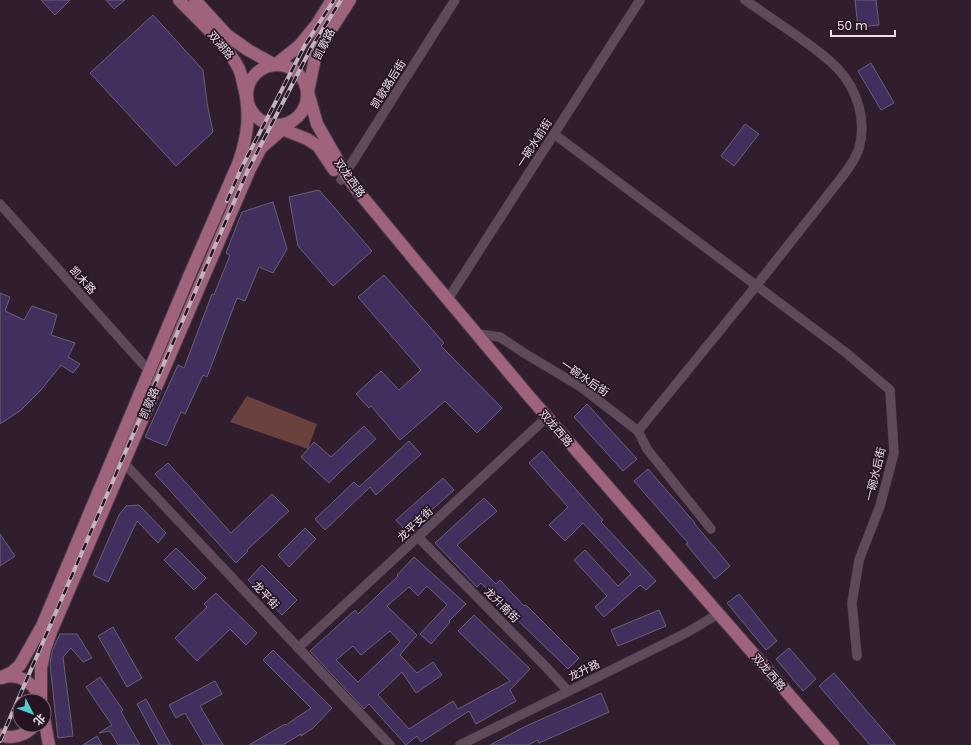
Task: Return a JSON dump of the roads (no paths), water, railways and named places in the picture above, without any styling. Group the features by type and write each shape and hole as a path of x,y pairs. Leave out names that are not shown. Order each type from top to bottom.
{"main road":[{"name":"双湖路","path":"179,0 226,48 239,69 247,99"},
{"name":"双湖路","path":"195,0 227,35 248,50 275,65"},
{"name":"凯歌路","path":"275,65 299,46 317,24 332,0"},
{"name":"凯歌路","path":"308,92 315,58 350,0"},
{"path":"275,65 284,65 293,69 303,79 308,92 304,109 299,116 292,122 285,124 269,124 261,121 254,115 247,99 248,89 254,76 265,67 275,65"},
{"name":"双龙西路","path":"308,92 317,124 350,194 412,269 715,616 823,745"},
{"name":"凯歌路","path":"0,679 20,665 42,626 238,164 247,130 247,99"},
{"name":"凯歌路","path":"41,693 41,668 45,649 51,632 250,169 261,148 292,122"},
{"name":"双龙西路","path":"269,124 307,139 318,146 343,177 356,189 477,334 545,420"},
{"name":"双龙西路","path":"715,616 833,745"},
{"path":"0,679 6,677 16,677 25,680 33,686 38,693"},
{"path":"2,736 13,738 26,733"},
{"path":"47,733 49,745"},
{"path":"2,736 12,745"}],"street":[{"name":"凯歌路后街","path":"343,177 455,0"},
{"name":"一碗水前街","path":"448,299 640,0"},
{"path":"711,529 647,449 638,431 756,286 852,163 859,148 862,133 861,112 852,88 838,69 818,51 745,0"},
{"name":"一碗水后街","path":"554,134 845,352 890,390 894,453 880,506 859,560 852,603 857,656"},
{"name":"凯木路","path":"0,204 149,371"},
{"name":"一碗水后街","path":"477,334 500,337 581,387 638,431"},
{"name":"龙平支街","path":"298,648 545,420"},
{"name":"龙平街","path":"123,462 390,745"},
{"name":"龙升南街","path":"418,537 568,691"},
{"name":"龙升路","path":"460,745 686,633 715,616"}],"railway":[{"path":"227,201 242,167 305,45 334,0"},
{"path":"0,741 248,170 311,48 341,0"}]}
